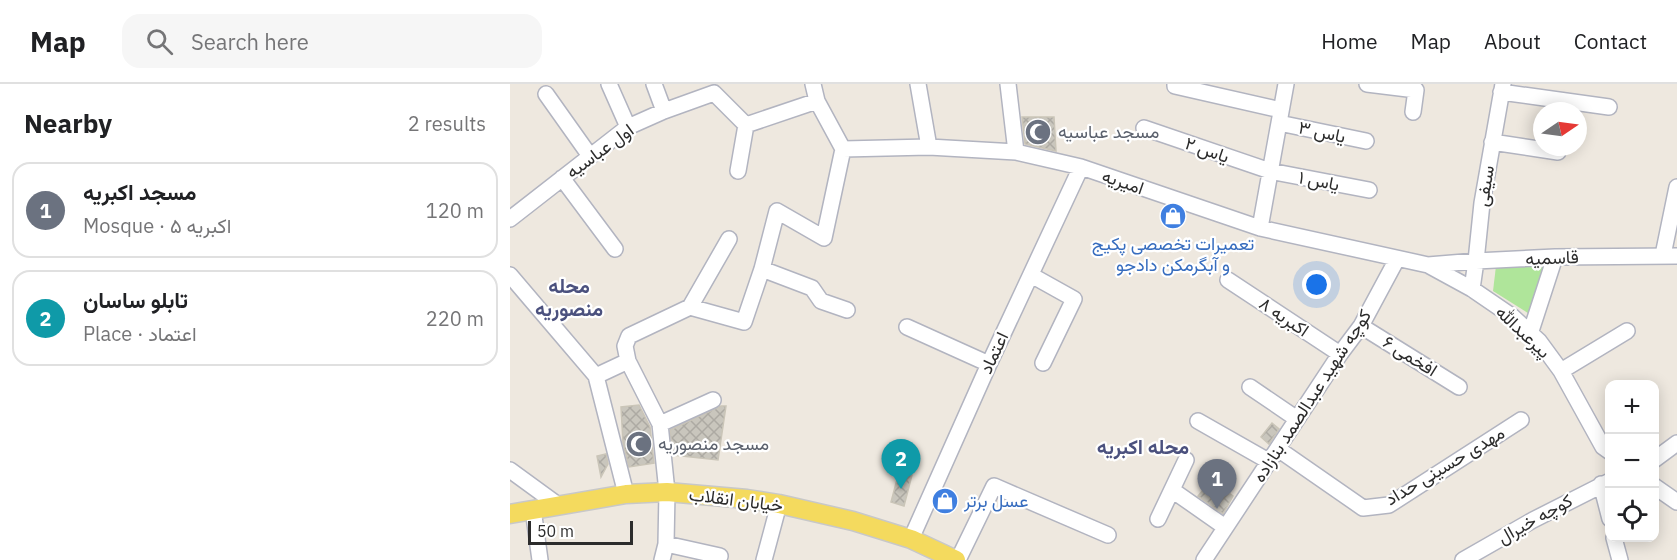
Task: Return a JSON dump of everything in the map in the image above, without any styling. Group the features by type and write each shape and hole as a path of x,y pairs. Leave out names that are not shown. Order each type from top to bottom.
{"main road":[{"name":"خیابان انقلاب","path":"510,514 626,494 667,492 747,499 853,521 911,539 957,560"}],"street":[{"path":"609,84 628,127"},
{"path":"654,84 664,111"},
{"path":"690,307 744,322 762,269 777,211 824,238 843,149 818,101 813,84"},
{"path":"918,84 929,147"},
{"path":"1008,84 1016,152"},
{"name":"یاس ۳","path":"1175,84 1175,86 1366,141"},
{"path":"1260,228 1286,84"},
{"path":"1367,84 1416,90 1413,112"},
{"path":"1502,88 1609,107"},
{"name":"سیفی","path":"1472,288 1482,203 1502,88"},
{"name":"اول عباسیه","path":"510,219 628,127 664,111 714,93 746,125"},
{"path":"546,94 590,156"},
{"path":"738,171 746,125 818,101"},
{"name":"یاس ۲","path":"1144,129 1270,171"},
{"path":"1492,142 1533,148"},
{"name":"امیریه","path":"843,149 929,147 1016,152 1081,168 1260,228 1397,259"},
{"name":"اعتماد","path":"911,539 989,363 1081,168"},
{"name":"یاس ۱","path":"1270,171 1369,190"},
{"path":"562,178 615,249"},
{"path":"1670,256 1677,187"},
{"path":"662,560 666,544 667,492 660,424 628,360 625,346 628,336 690,307 729,239"},
{"name":"قاسمیه","path":"1428,265 1555,257 1670,256"},
{"path":"1530,334 1555,257"},
{"name":"پیرعبدالله","path":"1397,259 1428,265 1472,288 1513,317 1543,347 1561,371 1605,448"},
{"name":"کوچه شهید عبدالصمد بنازاده","path":"1208,558 1225,527 1360,326 1397,259"},
{"path":"762,269 812,288 821,301 847,310"},
{"path":"510,275 596,376 626,494"},
{"path":"1031,275 1074,299 1043,363"},
{"name":"اکبریه ۸","path":"1228,279 1340,354"},
{"name":"افخمی ۶","path":"1360,326 1459,387"},
{"path":"907,327 989,363"},
{"path":"1561,371 1628,331"},
{"path":"596,376 628,360"},
{"path":"1250,387 1298,419"},
{"path":"660,424 713,400"},
{"name":"مهدی حسینی حداد","path":"1278,449 1363,508 1389,505 1521,420"},
{"path":"1198,421 1270,462"},
{"path":"1659,456 1677,443"},
{"path":"1158,519 1186,460"},
{"path":"510,470 558,505"},
{"name":"کوچه خیرال","path":"1462,560 1605,482"},
{"path":"957,560 994,486 1108,535"},
{"path":"1657,488 1677,502"},
{"path":"1172,490 1225,527"},
{"path":"764,560 779,504"},
{"path":"533,509 540,560"},
{"path":"1615,542 1620,560"},
{"path":"666,544 720,556"}],"green space":[{"path":"1548,264 1531,315 1493,291 1496,266"}],"building":[{"name":"مسجد عباسیه","path":"1022,117 1054,117 1056,151 1025,144"},
{"name":"مسجد منصوریه","path":"639,405 650,427 654,463 629,467 623,443 621,407"},
{"path":"721,406 726,406 718,460 673,455 670,430"},
{"path":"1272,423 1279,429 1269,444 1261,437"},
{"path":"606,454 608,464 601,477 597,456"},
{"path":"899,472 912,475 904,506 891,502"},
{"path":"1211,480 1233,496 1223,514 1198,496"}],"place":[{"name":"مسجد عباسیه","path":"1038,132"},
{"name":"تعمیرات تخصصی پکیج و آبگرمکن دادجو","path":"1173,216"},
{"name":"مسجد منصوریه","path":"639,444"},
{"name":"تابلو ساسان","path":"901,489"},
{"name":"عسل برتر","path":"945,501"},
{"name":"مسجد اکبریه","path":"1217,509"}],"district":[{"name":"محله منصوریه","path":"569,298"},
{"name":"محله اکبریه","path":"1143,447"}]}
